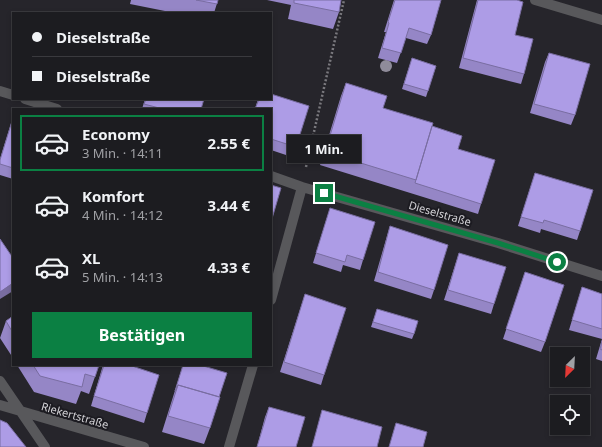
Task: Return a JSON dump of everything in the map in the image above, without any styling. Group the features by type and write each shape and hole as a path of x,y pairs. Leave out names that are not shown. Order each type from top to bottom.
{"street":[{"path":"535,0 602,20"},
{"path":"0,91 12,95"},
{"path":"28,100 54,108"},
{"name":"Dieselstraße","path":"272,176 302,187 498,243 602,276"},
{"path":"272,296 302,187"},
{"path":"228,447 252,366"},
{"path":"0,381 45,447"},
{"name":"Riekertstraße","path":"0,404 21,412 144,447"}],"path":[{"path":"302,187 344,0"}],"building":[{"path":"196,0 218,0 217,4"},
{"path":"294,0 341,0 339,12 294,3"},
{"path":"395,0 441,0 431,35 409,28 401,53 382,48"},
{"path":"478,0 517,0 523,2 515,35 533,39 524,74 463,58"},
{"path":"549,53 590,64 575,115 534,104"},
{"path":"412,58 436,66 428,91 404,84"},
{"path":"346,83 387,96 383,108 433,123 416,180 325,152"},
{"path":"272,94 309,106 296,147 272,139 272,108 255,108 259,100 272,100"},
{"path":"146,100 204,100 201,108 159,108 144,104"},
{"path":"12,121 12,168 0,164"},
{"path":"432,126 462,136 458,149 495,160 481,204 415,183"},
{"path":"535,173 593,190 580,231 544,220 543,223 521,217"},
{"path":"272,185 281,188 272,219"},
{"path":"330,208 375,222 363,260 347,255 345,262 316,253"},
{"path":"390,226 448,245 434,290 378,272"},
{"path":"0,239 12,257 12,284 0,292"},
{"path":"459,253 506,267 494,304 448,290"},
{"path":"525,272 564,285 545,342 506,329"},
{"path":"582,287 602,294 602,329 572,320"},
{"path":"305,294 346,308 324,375 284,362"},
{"path":"377,309 418,321 414,334 373,322"},
{"path":"12,317 12,331 6,321"},
{"path":"34,366 99,366 95,377 85,374 82,387 40,376"},
{"path":"104,366 132,366 159,375 147,413 94,396"},
{"path":"183,366 203,366 227,373 219,397 178,385 175,391"},
{"path":"178,385 220,397 210,428 168,416"},
{"path":"269,407 305,417 296,447 257,447"},
{"path":"322,410 382,427 377,447 312,447"},
{"path":"0,420 7,423 26,447 0,447"},
{"path":"396,423 427,432 423,447 389,447"}],"route":[{"path":"324,193 498,243 557,262"}]}
